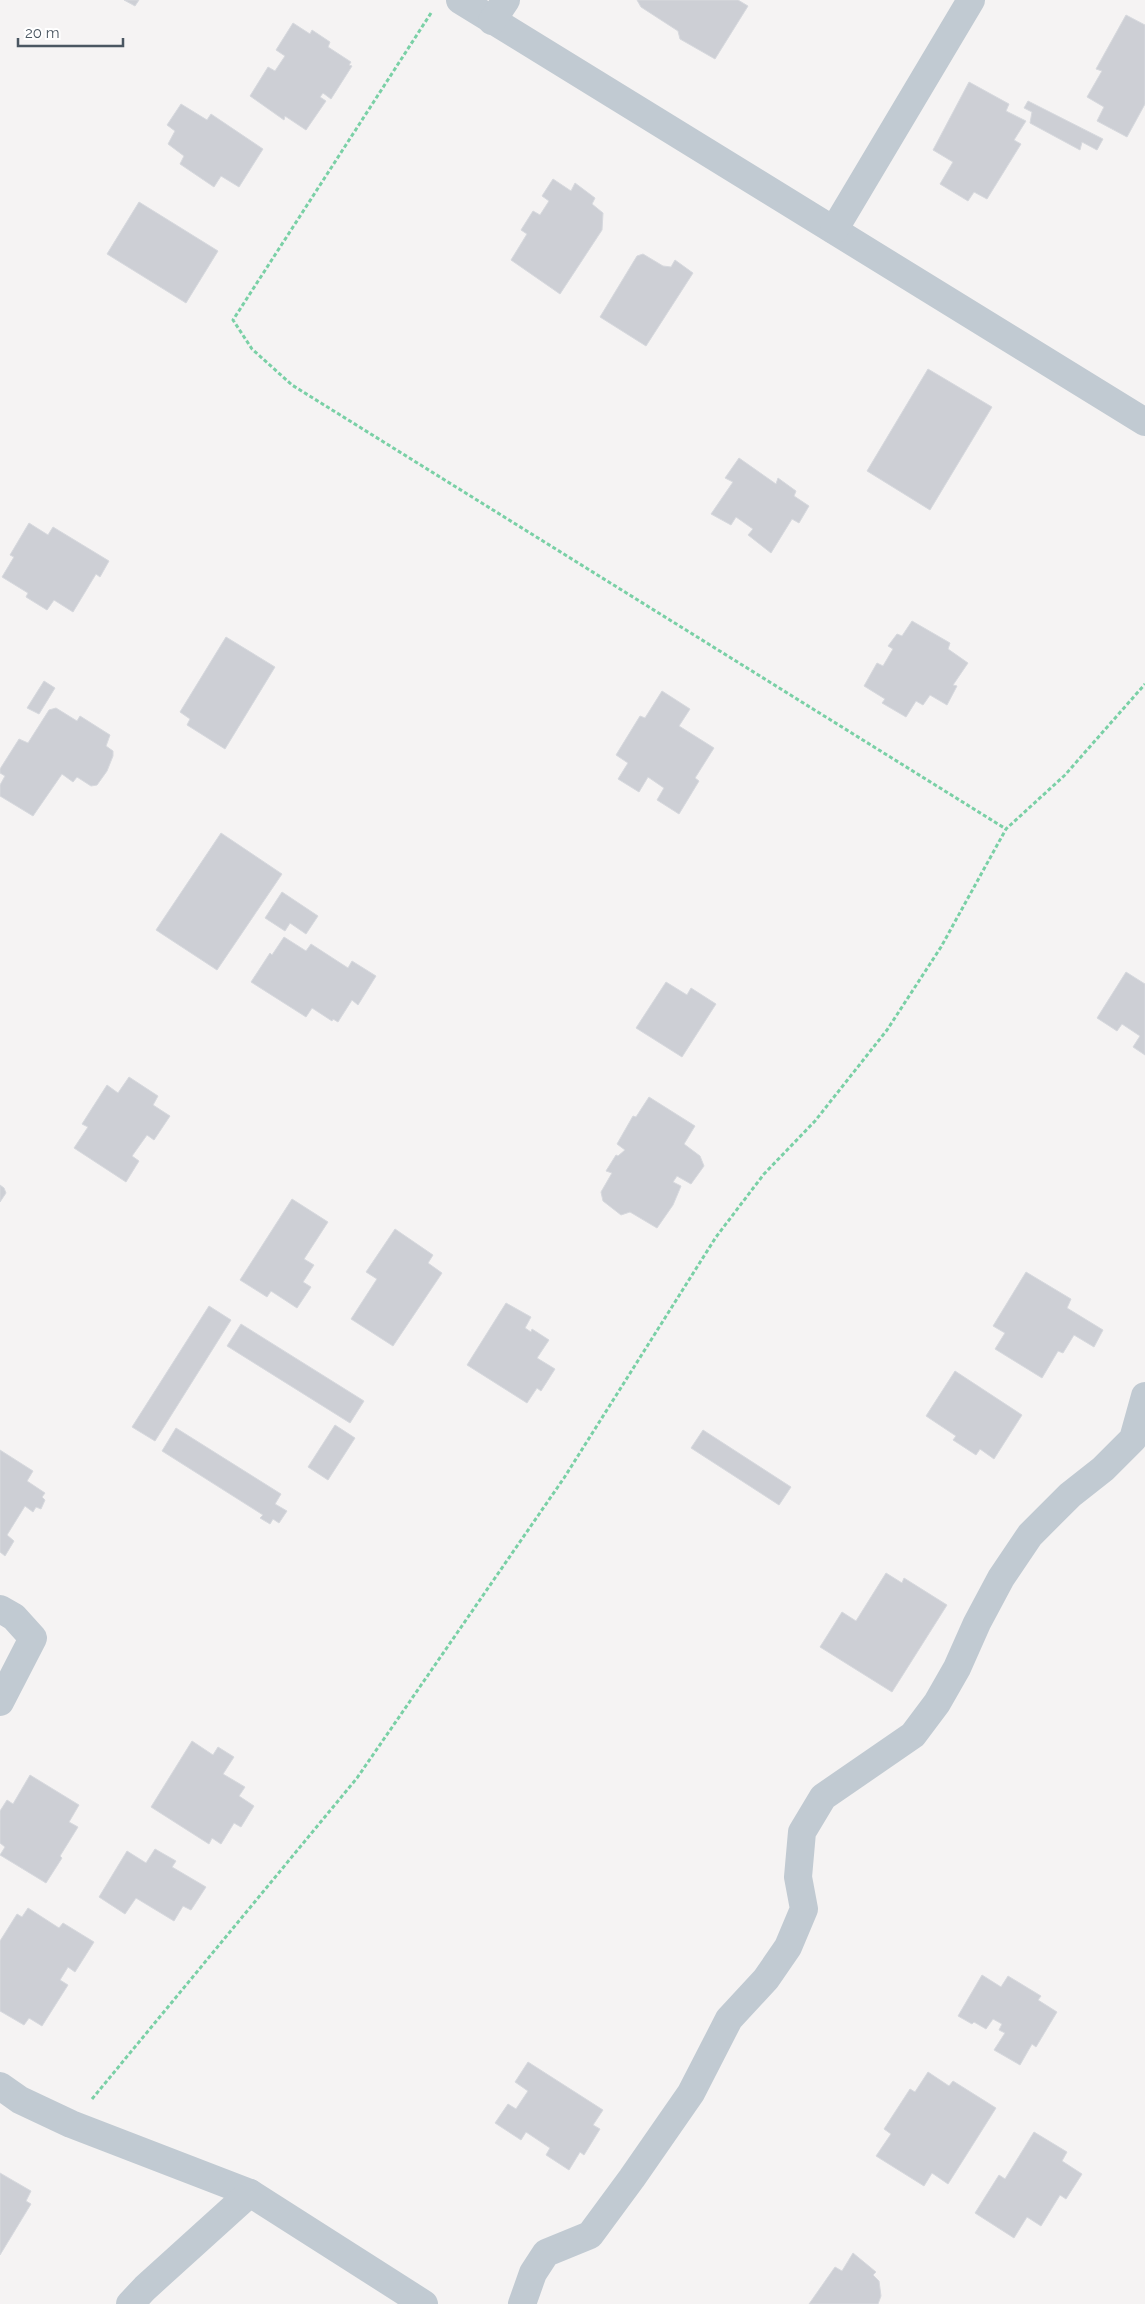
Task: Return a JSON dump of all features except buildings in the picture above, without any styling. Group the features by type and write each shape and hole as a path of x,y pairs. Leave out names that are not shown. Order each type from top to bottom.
{"street":[{"path":"460,0 499,10 834,230 1145,422"},
{"path":"834,230 970,0"},
{"path":"522,2304 533,2273 546,2253 590,2235 691,2093 730,2019 766,1979 788,1947 804,1909 798,1877 802,1832 823,1797 912,1735 937,1703 957,1668 977,1622 1001,1578 1030,1536 1070,1495 1103,1469 1133,1439 1145,1396"},
{"path":"0,1609 14,1617 34,1638 0,1702"},
{"path":"0,2086 20,2100 71,2124 250,2193 424,2304"},
{"path":"130,2304 144,2288 250,2193"}],"path":[{"path":"434,8 233,320 252,349 292,385 1006,829"},
{"path":"71,2124 358,1778 564,1478 716,1237 764,1174 815,1120 887,1030 941,947 1006,829 1065,775 1145,684"}]}
